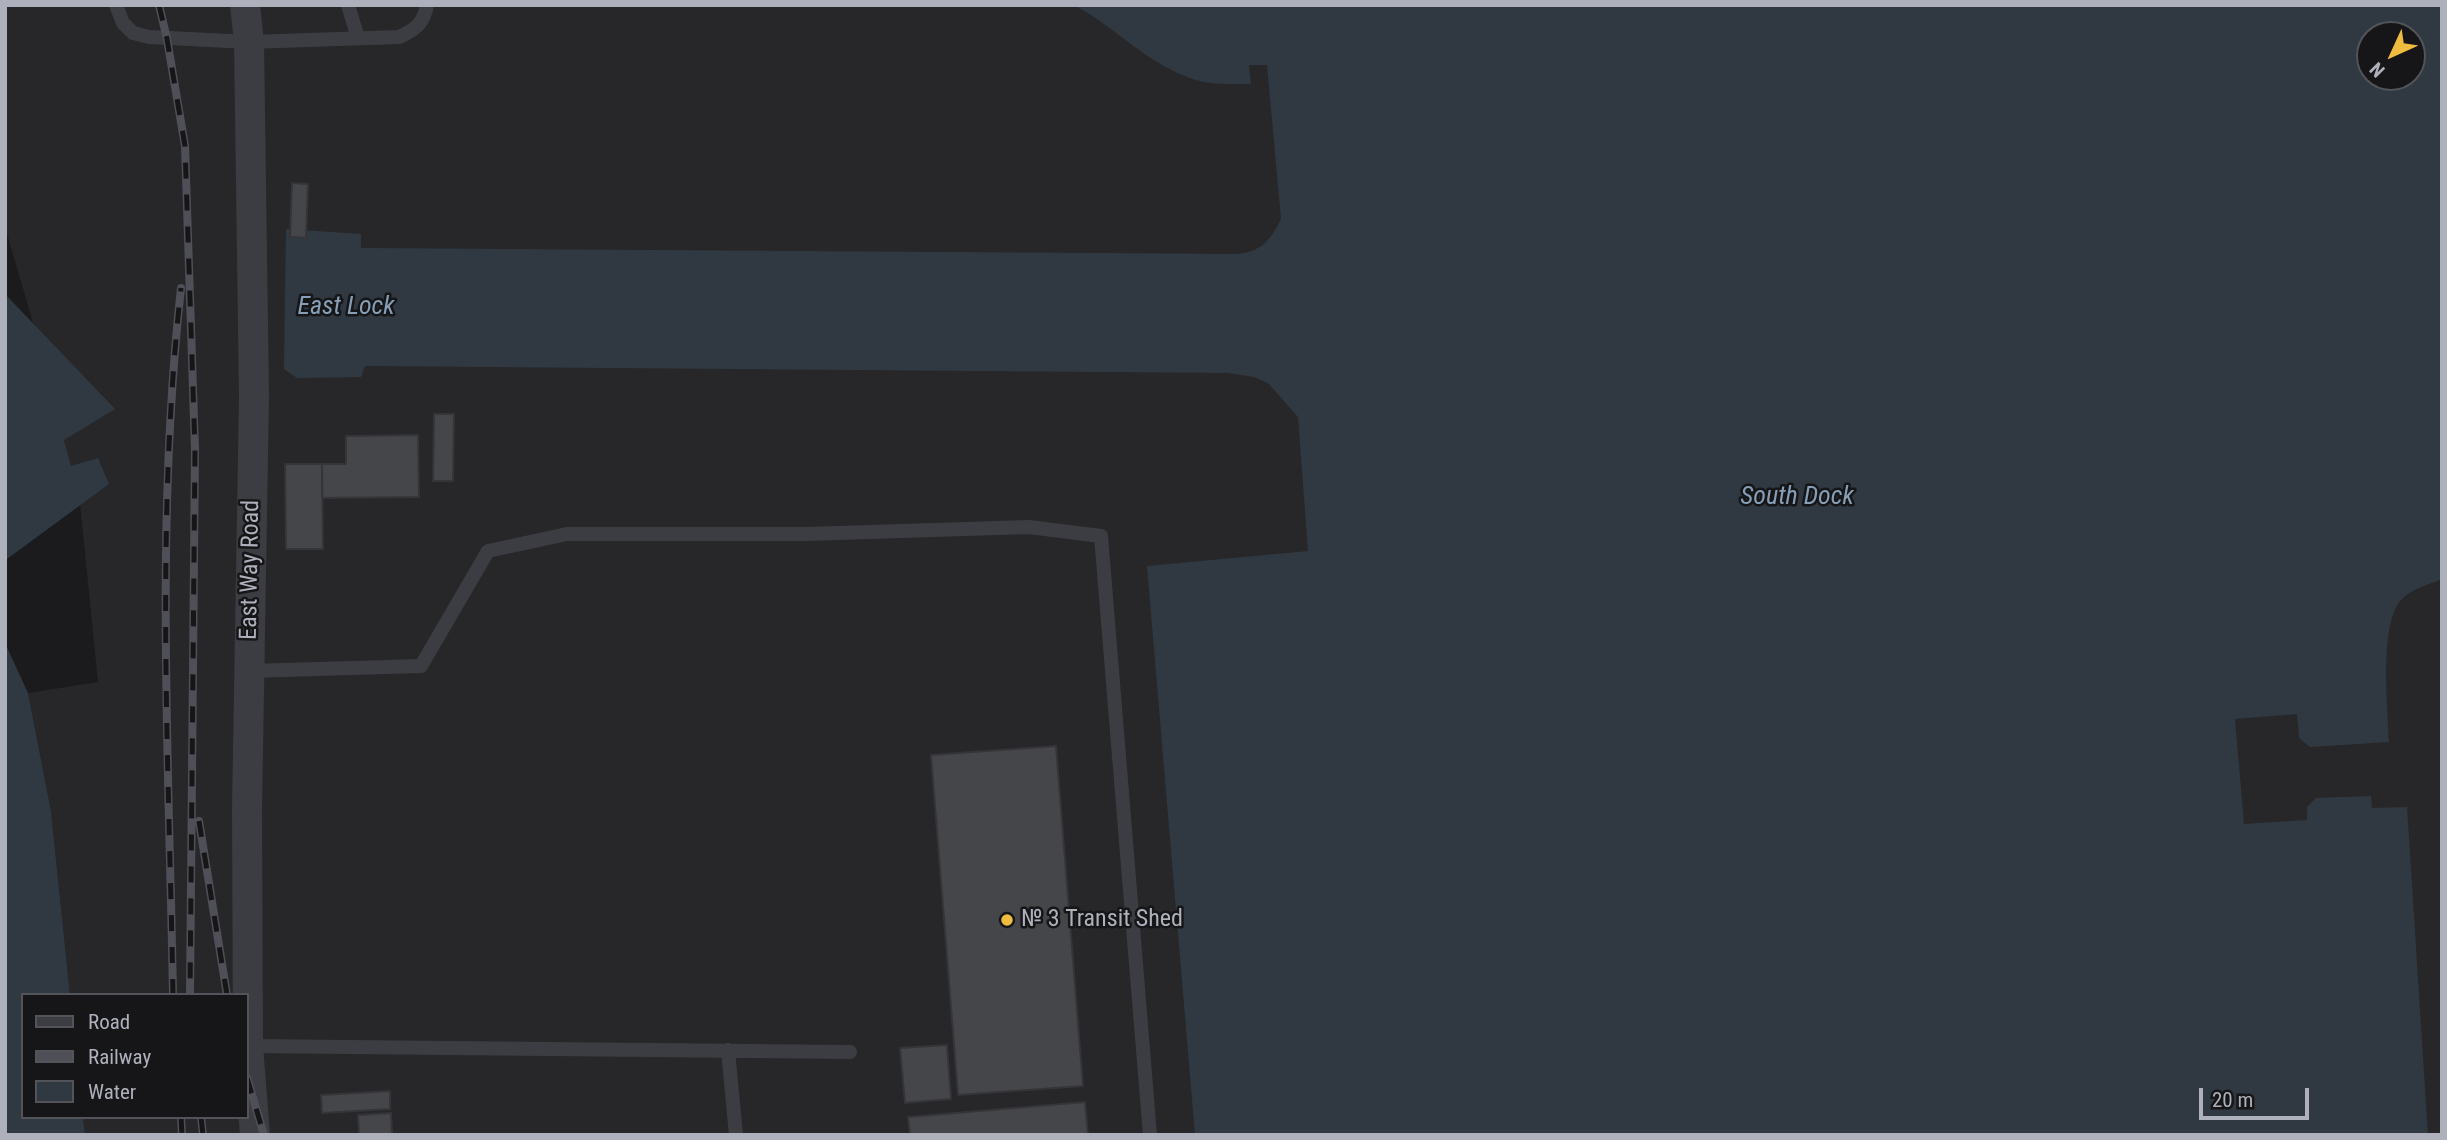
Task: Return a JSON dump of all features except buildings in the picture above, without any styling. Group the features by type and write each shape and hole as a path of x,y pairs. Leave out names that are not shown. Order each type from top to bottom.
{"street":[{"name":"East Way Road","path":"245,5 249,42 254,396 247,809 248,993"},
{"name":"East Way Road","path":"248,1046 255,1135"}],"lane":[{"path":"116,5 123,23 133,33 167,39 249,42 399,37 422,23 428,5"},
{"path":"348,5 358,38"},
{"path":"249,671 421,666 488,551 567,534 807,534 1029,527 1101,536 1150,1135"},
{"path":"248,1046 850,1052"},
{"path":"728,1050 736,1135"}],"shaded area":[{"path":"5,5 2442,5 2442,1135 85,1135 83,1119 248,1119 248,993 70,993 51,811 28,693 98,682 80,503 45,364 5,227"}],"water":[{"name":"South Dock","path":"1074,5 2442,5 2442,579 2416,589 2403,598 2395,609 2390,625 2386,666 2389,742 2310,747 2299,738 2297,714 2235,719 2244,824 2307,820 2307,807 2316,798 2371,796 2372,808 2407,807 2428,1135 1195,1135 1147,566 1308,551 1298,417 1268,383 1254,377 1228,373 365,366 361,377 297,378 284,369 286,229 361,234 361,248 1237,254 1259,248 1281,219 1267,65 1249,65 1251,84 1217,83 1179,74"},
{"path":"5,294 115,409 64,440 71,466 98,458 109,484 7,559 5,575"},
{"path":"5,643 28,693 51,811 70,993 21,993 21,1119 83,1119 85,1135 5,1135"}],"railway":[{"path":"159,5 185,146 195,450 190,993"},
{"path":"173,993 166,553 173,376 181,288"},
{"path":"199,821 227,993"},
{"path":"248,1081 264,1135"},
{"path":"181,1119 182,1135"},
{"path":"201,1119 203,1135"}],"place":[{"name":"№ 3 Transit Shed","path":"1007,920"}],"water label":[{"name":"East Lock","path":"346,307"}]}
